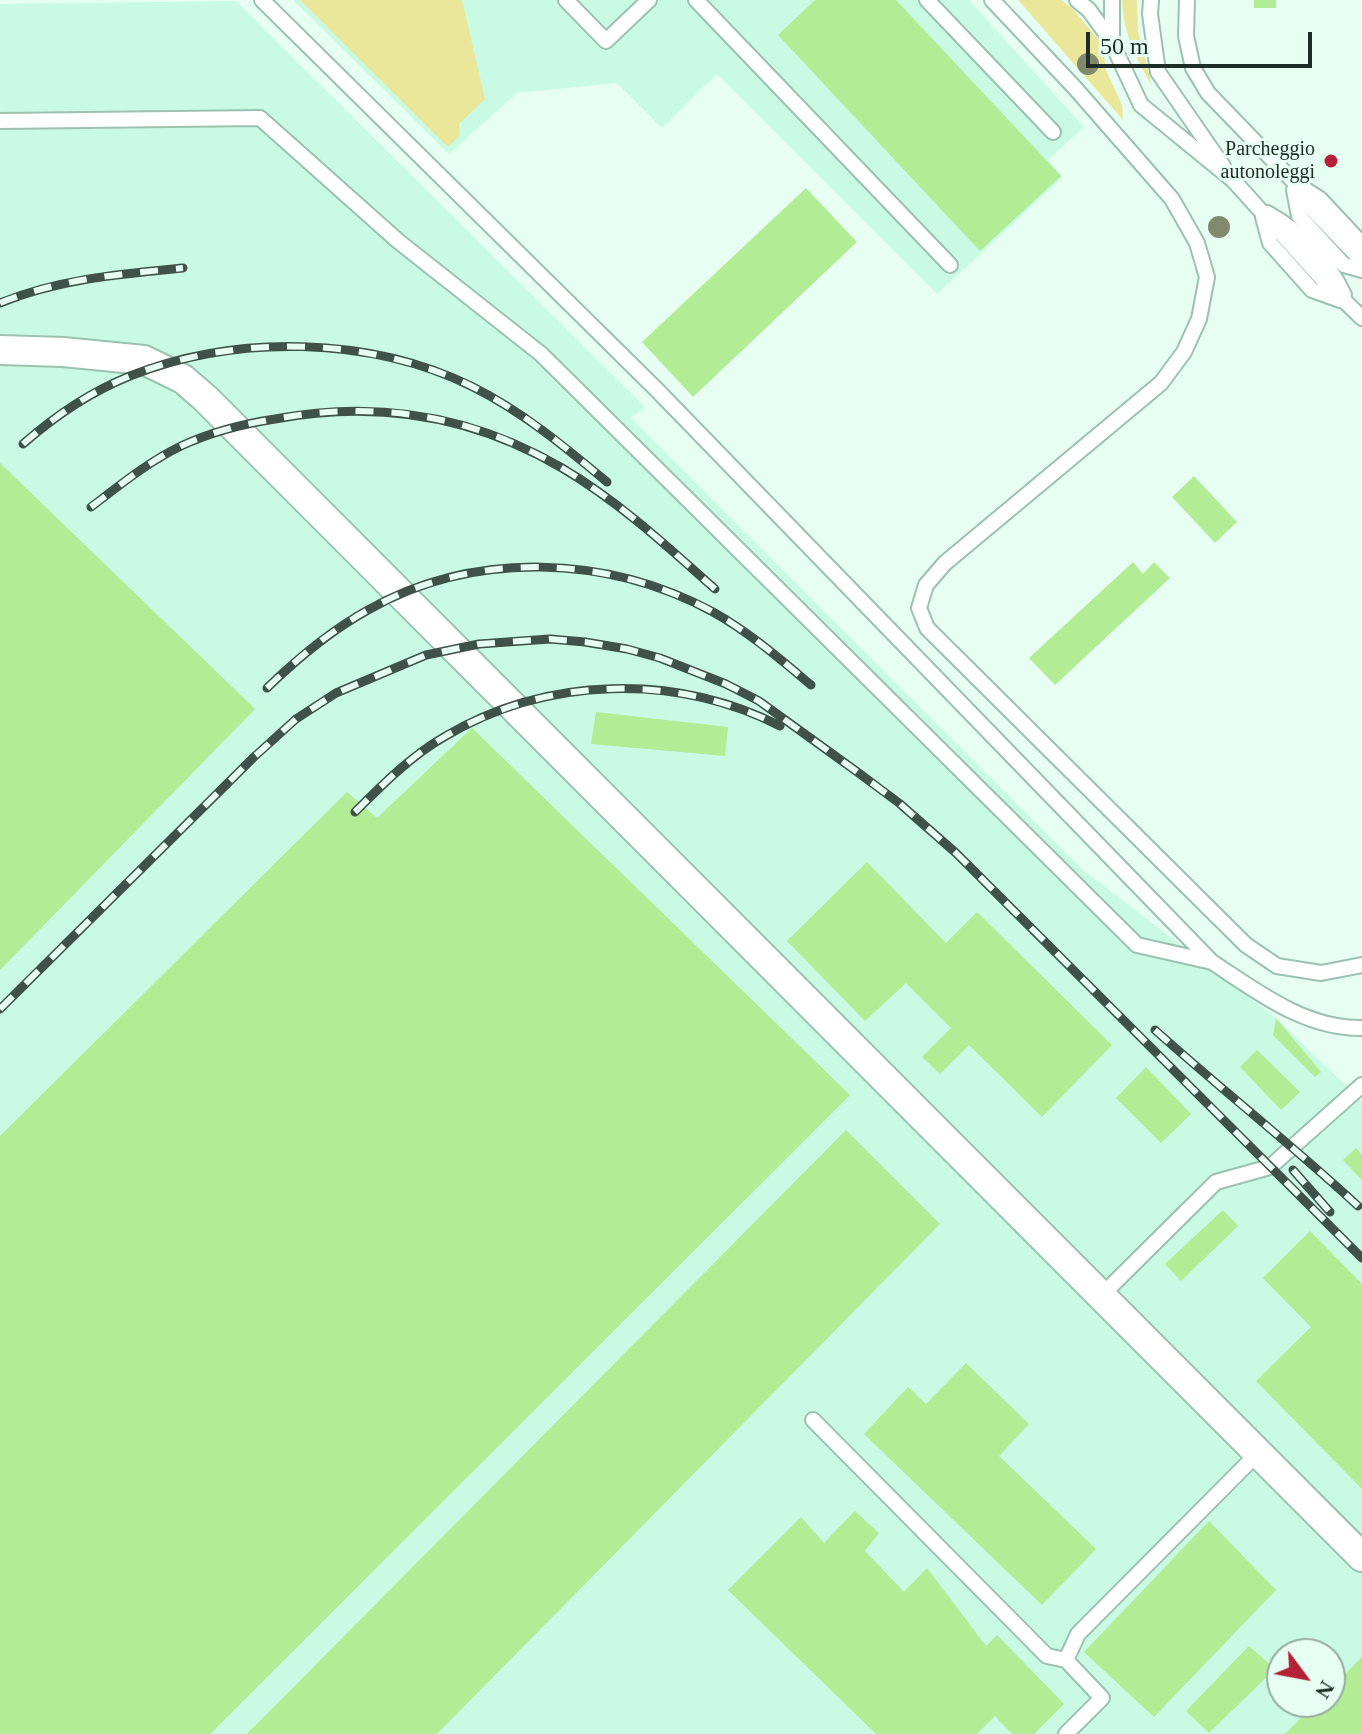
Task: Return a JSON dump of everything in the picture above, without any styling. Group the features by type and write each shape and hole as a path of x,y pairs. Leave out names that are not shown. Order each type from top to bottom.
{"street":[{"path":"0,350 144,360 172,372 194,388 1362,1557"}],"lane":[{"path":"262,0 657,390 1212,962 1303,1017 1339,1029 1362,1028"},
{"path":"566,0 606,41 649,0"},
{"path":"696,0 950,265"},
{"path":"927,0 1053,132"},
{"path":"992,0 1075,88 1172,199 1197,243 1207,277 1199,319 1184,352 1161,383 945,563 926,585 919,608 927,628 1246,945 1277,966 1321,973 1362,965"},
{"path":"1077,0 1089,10 1112,43 1141,105 1233,180 1261,209 1290,225 1335,274 1348,303 1362,318"},
{"path":"1112,0 1112,43"},
{"path":"1151,0 1158,72 1233,180"},
{"path":"1187,0 1186,36 1193,68 1208,93 1293,181 1310,207 1362,261"},
{"path":"0,121 260,118 398,241 541,354 1137,945 1212,962"},
{"path":"1293,181 1320,199 1362,244"},
{"path":"1293,181 1299,216 1344,265 1362,270"},
{"path":"1261,209 1270,243 1312,290 1348,303"},
{"path":"1100,1297 1216,1182 1270,1167 1362,1085"},
{"path":"813,1420 1047,1656 1066,1660 1102,1698 1066,1734"},
{"path":"1066,1660 1078,1634 1258,1453"}],"shaded area":[{"path":"293,0 969,0 1084,127 1048,160 1063,177 937,294 717,74 662,128 617,83 517,93 449,154"},
{"path":"300,0 462,0 485,99 459,124 459,136 448,147"},
{"path":"1018,0 1061,0 1072,8 1102,44 1106,70 1122,105 1123,120"},
{"path":"1122,0 1137,0 1138,31 1152,86 1131,45"},
{"path":"236,1 645,407 631,418 1082,869 1276,1018 1362,1101 1362,1734 0,1734 0,4"}],"building":[{"path":"815,0 896,0 1061,176 980,251 778,35"},
{"path":"1254,0 1276,0 1276,8 1254,8"},
{"path":"806,188 857,242 693,397 642,342"},
{"path":"0,463 255,709 0,970"},
{"path":"1194,476 1237,522 1215,543 1172,497"},
{"path":"1133,562 1143,574 1154,562 1170,578 1055,685 1029,658"},
{"path":"596,712 728,727 725,756 591,744"},
{"path":"472,728 850,1095 210,1734 0,1734 0,1136 347,792 377,818"},
{"path":"867,862 946,943 977,912 1112,1045 1042,1117 969,1045 940,1074 922,1057 951,1028 906,983 865,1021 787,941"},
{"path":"1276,1018 1321,1072 1315,1077 1273,1035"},
{"path":"1257,1050 1300,1092 1281,1110 1240,1067"},
{"path":"1146,1067 1191,1114 1161,1143 1116,1098"},
{"path":"846,1130 940,1224 437,1734 247,1734"},
{"path":"1356,1148 1362,1155 1362,1180 1343,1160"},
{"path":"1223,1210 1238,1226 1181,1281 1165,1264"},
{"path":"1310,1231 1362,1284 1362,1489 1256,1381 1311,1327 1263,1278"},
{"path":"966,1363 1029,1424 999,1456 1096,1549 1042,1605 864,1434 908,1387 926,1404"},
{"path":"855,1511 879,1533 865,1551 904,1592 927,1568 986,1646 997,1635 1064,1704 1034,1734 1012,1734 995,1716 977,1734 876,1734 728,1590 801,1517 824,1543"},
{"path":"1209,1521 1276,1590 1154,1717 1084,1652"},
{"path":"1249,1646 1266,1661 1266,1678 1209,1733 1186,1711"},
{"path":"1362,1657 1362,1734 1285,1734 1301,1718 1346,1718 1346,1673"}],"railway":[{"path":"0,303 67,283 183,268"},
{"path":"23,444 74,406 130,376 171,362 214,353 303,347 347,350 391,358 433,370 473,387 526,419 607,482"},
{"path":"91,507 169,452 227,429 313,413 387,412 423,416 494,435 562,468 622,509 715,589"},
{"path":"267,688 341,627 409,591 452,577 496,569 541,567 586,570 630,579 672,593 739,628 811,685"},
{"path":"0,1009 254,757 296,719 336,693 426,655 479,644 550,639 627,649 660,658 726,684 759,701 899,803 956,853 1362,1258"},
{"path":"355,812 408,762 444,737 483,717 525,702 568,693 611,689 655,690 698,697 740,709 780,726"},
{"path":"1155,1030 1358,1206"},
{"path":"1293,1170 1330,1212"}],"place":[{"name":"Parcheggio autonoleggi","path":"1331,161"}]}
